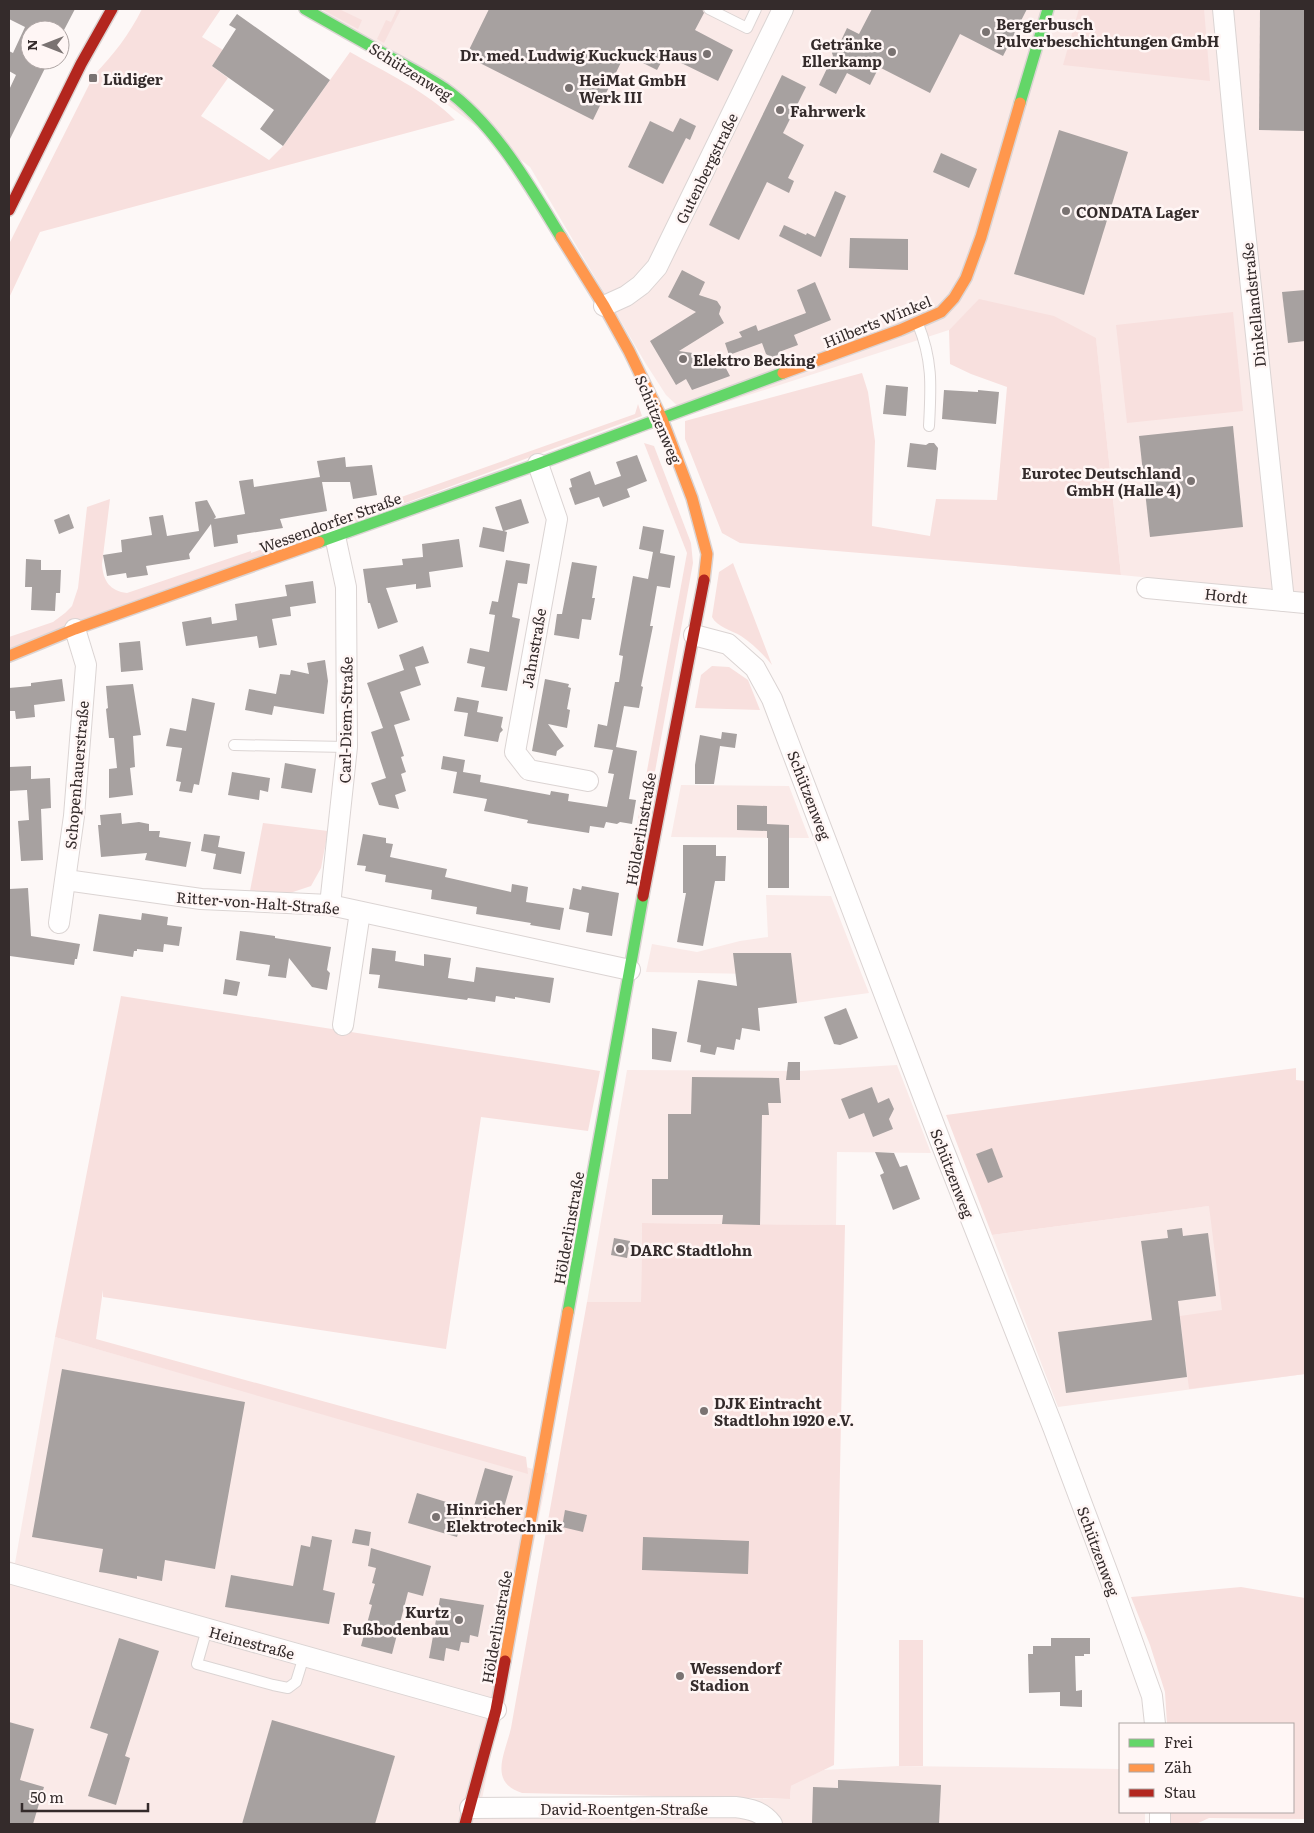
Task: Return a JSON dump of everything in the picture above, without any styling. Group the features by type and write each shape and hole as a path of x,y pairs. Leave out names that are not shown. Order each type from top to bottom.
{"street":[{"path":"9,210 81,64 112,9"},
{"name":"Schützenweg","path":"305,9 445,89 494,136 519,168 604,306 633,358 662,419 692,498 707,554 694,636 728,644 755,668 772,699 944,1152 1110,1579 1152,1696 1155,1723"},
{"name":"Gutenbergstraße","path":"604,306 626,296 658,267 783,9"},
{"name":"Hilberts Winkel","path":"662,419 918,323 941,312 954,298 966,278 981,237 1048,9"},
{"name":"Dinkellandstraße","path":"1223,9 1284,601"},
{"name":"Wessendorfer Straße","path":"9,656 75,629 662,419"},
{"name":"Jahnstraße","path":"538,464 557,519 515,752 529,770 588,781"},
{"name":"Carl-Diem-Straße","path":"330,905 347,747 346,587 335,536"},
{"name":"Hordt","path":"1147,588 1305,603"},
{"name":"Schopenhauerstraße","path":"59,923 74,816 86,665 75,629"},
{"name":"Hölderlinstraße","path":"467,1816 496,1710 661,795 694,636"},
{"name":"Ritter-von-Halt-Straße","path":"66,880 201,899 330,905 630,970"},
{"name":"Ritter-von-Halt-Straße","path":"342,1025 360,912"},
{"name":"Heinestraße","path":"9,1573 496,1710"},
{"name":"David-Roentgen-Straße","path":"467,1816 735,1807 753,1810 766,1816 772,1824"}],"lane":[{"path":"709,9 747,28 756,9"},
{"path":"918,323 930,362 929,426"},
{"path":"234,745 347,747"},
{"path":"207,1630 197,1664 273,1685 288,1688 296,1682 304,1656"}],"shaded area":[{"path":"142,9 221,9 202,37 223,50 212,66 228,78 201,116 269,160 283,146 350,52 419,91 455,120 40,232 9,298 9,244 94,75 121,44"},
{"path":"321,9 1305,9 1305,593 1121,575 1096,339 979,300 949,330 687,415 666,395 646,364 530,167"},
{"path":"321,9 339,9 362,20 358,29"},
{"path":"397,9 401,9 384,43 377,39 386,20 391,22"},
{"path":"1079,9 1204,9 1210,81 1063,65"},
{"path":"979,299 1054,316 1096,338 1121,575 740,543 722,533 685,439 685,421 862,373 868,392 875,441 872,526 930,536 936,499 997,500 1007,387 950,364 949,330"},
{"path":"1233,312 1243,411 1127,423 1116,325"},
{"path":"638,404 642,416 9,649 9,637 53,622 72,606 78,588 87,507 110,499 102,564 103,570 108,584 116,590 127,593 251,551 251,553 298,536 297,534 635,414"},
{"path":"644,443 654,446 691,543 693,563 652,788 644,787 687,553"},
{"path":"733,563 772,665 750,642 721,626 712,617 719,572"},
{"path":"712,666 729,667 748,680 760,710 695,708 701,675"},
{"path":"681,785 789,786 809,838 671,837"},
{"path":"643,793 650,795 637,869 629,867"},
{"path":"263,823 328,831 321,868 311,886 290,893 250,891"},
{"path":"766,895 831,896 869,993 758,1008 754,974 646,972 652,944 697,952 740,941 768,937"},
{"path":"121,996 600,1071 588,1131 481,1117 446,1349 103,1297 103,1290 96,1339 526,1457 528,1474 55,1337"},
{"path":"897,1065 931,1153 837,1152 836,1225 642,1223 641,1302 587,1302 627,1070 800,1071"},
{"path":"1296,1068 1296,1080 1305,1081 1305,1374 1189,1389 1180,1316 1222,1310 1209,1206 992,1235 946,1115"},
{"path":"1305,1193 1305,1374 1058,1407 992,1235"},
{"name":"DJK Eintracht Stadtlohn 1920 e.V.","path":"642,1223 845,1225 834,1765 791,1786 790,1799 522,1793 505,1782 502,1774 503,1757 511,1728 587,1302 641,1302"},
{"path":"55,1337 254,1394 548,1473 482,1799 790,1799 791,1786 823,1770 899,1766 1119,1769 1119,1813 1145,1813 1145,1824 9,1824 9,1561 15,1563"},
{"path":"1241,1587 1305,1598 1305,1819 1209,1818 1196,1824 1171,1824 1170,1813 1294,1813 1294,1723 1167,1723 1165,1692 1150,1645 1131,1597"},
{"path":"899,1640 923,1640 923,1766 899,1766"}],"building":[{"path":"9,9 75,9 69,20 20,20 20,24 9,19"},
{"name":"HeiMat GmbH Werk III","path":"489,9 702,9 704,13 695,30 733,50 718,81 665,55 657,70 625,54 593,120 466,56"},
{"path":"872,9 1027,9 1003,56 960,34 930,93 879,67 870,85 847,73 836,94 819,85 833,56 832,53 836,45 839,45 847,28 859,34"},
{"path":"1260,9 1305,9 1305,131 1259,130"},
{"path":"237,14 330,80 283,146 260,129 274,110 212,66 236,29 229,25"},
{"path":"20,38 20,70 44,70 9,141 9,90 16,75 9,71 9,51 13,53"},
{"path":"782,75 806,87 783,133 804,145 788,178 794,181 789,193 767,182 739,240 709,225"},
{"path":"680,118 696,126 690,140 686,138 663,184 628,167 650,121 673,132"},
{"name":"CONDATA Lager","path":"1059,130 1128,152 1084,295 1014,274"},
{"path":"941,153 977,169 969,188 933,172"},
{"path":"835,191 846,196 821,257 779,236 784,225 815,237"},
{"path":"850,238 908,239 908,270 849,268"},
{"path":"682,270 705,282 699,295 717,301 721,307 719,314 724,323 679,351 720,357 730,376 692,390 686,379 676,385 650,341 696,312 668,297"},
{"path":"815,282 831,320 794,335 798,345 779,352 775,360 766,354 762,343 729,355 725,343 742,337 739,332 756,325 758,331 806,313 797,290"},
{"path":"1305,290 1305,341 1288,343 1282,292"},
{"path":"886,385 908,387 906,416 883,414"},
{"path":"944,390 999,392 996,424 942,419"},
{"name":"Eurotec Deutschland GmbH (Halle 4)","path":"1233,426 1243,527 1150,537 1139,436"},
{"path":"910,443 926,445 934,443 938,448 936,470 907,467"},
{"path":"637,455 647,481 627,489 630,497 603,507 599,497 575,505 569,488 572,487 570,479 590,471 595,485 621,476 616,462"},
{"path":"345,457 346,467 372,465 377,495 353,499 350,482 322,482 327,511 280,519 283,528 237,535 238,543 214,547 211,524 189,554 190,559 146,566 148,575 127,578 126,573 107,576 103,555 122,552 121,540 152,535 149,517 163,515 167,536 199,531 195,502 207,500 216,517 214,519 245,514 239,481 253,479 254,487 320,477 317,461"},
{"path":"521,499 529,523 504,531 507,532 504,552 479,547 483,527 503,531 495,507"},
{"path":"69,514 74,528 59,534 54,520"},
{"path":"643,526 664,530 660,553 675,556 670,588 657,586 650,626 653,626 641,686 643,687 639,708 624,706 616,747 637,751 629,799 636,800 632,824 606,822 604,828 590,826 589,833 527,823 528,820 484,811 487,799 453,793 457,772 441,769 443,756 465,760 463,772 481,775 480,782 550,795 551,791 569,794 568,801 607,807 614,774 608,773 613,750 594,747 598,724 607,726 615,682 619,682 623,656 619,655 633,576 648,579 653,552 639,549"},
{"path":"459,539 463,567 429,572 431,587 416,589 416,584 386,588 398,622 378,629 370,603 368,603 363,569 403,565 402,559 423,557 422,544"},
{"path":"26,559 41,560 41,570 61,570 60,593 56,593 55,611 31,610 32,587 25,587"},
{"path":"506,560 530,564 527,584 518,583 512,617 520,619 507,691 481,687 485,667 467,663 470,648 489,652 495,615 489,614 492,601 498,602"},
{"path":"572,562 597,566 592,598 595,598 591,620 582,619 579,639 554,635 557,614 562,614"},
{"path":"313,581 316,603 290,607 291,616 272,619 277,645 259,648 257,636 186,646 182,622 211,617 212,624 237,620 235,604 287,596 285,585"},
{"path":"140,641 143,670 121,672 119,643"},
{"path":"423,646 429,663 415,667 421,685 400,692 410,720 394,725 404,756 401,757 406,772 401,774 406,791 395,795 399,809 379,805 371,783 386,778 371,732 383,728 367,683 404,670 399,655"},
{"path":"325,660 328,681 324,714 274,706 272,715 245,710 249,689 276,694 280,674 290,675 291,670 309,674 307,663"},
{"path":"62,679 65,701 34,705 35,717 16,719 15,711 9,711 9,688 31,686 31,683"},
{"path":"545,679 569,684 568,687 571,688 567,709 570,710 567,728 548,724 564,746 557,751 556,756 532,751"},
{"path":"133,684 141,735 133,736 135,767 130,768 133,795 109,798 109,769 117,768 114,738 109,738 106,686"},
{"path":"457,697 479,701 477,712 503,717 501,727 503,730 500,733 498,742 464,736 468,713 454,711"},
{"path":"192,698 215,703 199,785 194,784 192,793 179,791 181,782 176,781 182,748 166,746 170,728 186,731"},
{"path":"722,732 737,734 735,748 720,746 714,784 695,784 695,765 700,735 721,739"},
{"path":"285,763 316,769 312,793 281,788"},
{"path":"31,766 31,779 50,778 51,808 41,809 43,860 21,861 18,821 29,820 27,790 9,791 9,767"},
{"path":"232,772 270,778 268,792 260,790 259,800 228,795"},
{"path":"737,805 767,806 767,824 789,825 789,888 768,888 767,831 737,830"},
{"path":"121,813 122,824 139,822 149,824 149,831 160,831 159,837 191,842 186,867 145,860 147,853 101,857 98,825 101,825 100,815"},
{"path":"204,834 220,836 218,847 245,852 241,874 213,869 216,854 201,851"},
{"path":"363,834 386,838 386,843 393,844 390,857 447,869 445,877 511,892 512,884 528,887 526,902 564,908 560,930 476,914 477,907 431,899 432,890 385,882 386,875 365,871 366,866 357,865"},
{"path":"683,845 716,845 716,856 726,856 725,881 715,881 703,946 677,942 686,893 683,893"},
{"path":"582,886 619,893 612,936 586,932 589,913 569,909 573,888 581,890"},
{"path":"28,888 31,936 80,944 74,965 10,956 9,889"},
{"path":"142,913 168,917 167,925 182,927 179,946 164,944 163,952 137,949 137,951 134,951 133,957 93,951 99,914 141,920"},
{"path":"240,931 331,947 327,970 330,973 327,990 312,987 289,958 286,978 268,976 270,965 236,960"},
{"path":"372,948 396,951 395,961 424,966 424,954 451,958 448,978 474,982 476,967 554,978 550,1003 496,996 495,1002 468,998 467,1000 378,988 380,975 369,974"},
{"path":"733,953 791,953 797,1003 758,1008 760,1031 742,1028 740,1040 736,1039 734,1050 717,1047 715,1055 700,1052 701,1045 687,1042 698,980 737,986"},
{"path":"225,979 240,982 237,996 223,994"},
{"path":"846,1008 858,1038 840,1045 834,1044 824,1017"},
{"path":"652,1028 677,1032 671,1062 652,1059"},
{"path":"788,1062 800,1062 800,1080 786,1080"},
{"path":"692,1077 779,1078 781,1103 768,1103 769,1115 762,1115 760,1225 722,1224 723,1215 652,1215 652,1179 668,1179 668,1114 691,1114"},
{"path":"872,1087 878,1103 889,1098 894,1109 889,1119 893,1129 873,1137 864,1113 849,1119 841,1099"},
{"path":"992,1148 1003,1177 988,1183 976,1154"},
{"path":"875,1152 894,1153 900,1167 907,1165 920,1199 893,1210 880,1175 884,1173"},
{"path":"1182,1228 1183,1236 1208,1233 1216,1296 1178,1301 1187,1377 1066,1393 1058,1332 1152,1320 1141,1241 1168,1238 1167,1230"},
{"name":"DARC Stadtlohn","path":"614,1238 630,1241 627,1258 611,1255"},
{"path":"62,1369 245,1402 215,1569 165,1560 162,1581 137,1576 137,1579 99,1572 103,1549 32,1537"},
{"path":"485,1468 513,1476 503,1511 489,1508 486,1518 472,1513"},
{"name":"Hinricher Elektrotechnik","path":"417,1493 466,1508 457,1537 408,1523"},
{"path":"565,1510 587,1515 583,1532 562,1527"},
{"path":"355,1529 371,1532 369,1546 352,1543"},
{"path":"312,1536 332,1540 323,1590 335,1593 329,1624 225,1607 231,1575 293,1586 301,1545 310,1547"},
{"path":"643,1537 749,1541 748,1574 642,1570"},
{"path":"371,1548 431,1566 423,1596 408,1592 392,1654 361,1646 372,1605 369,1604 375,1584 372,1583 376,1568 368,1566"},
{"name":"Kurtz Fußbodenbau","path":"440,1598 484,1605 478,1637 470,1635 469,1643 461,1642 459,1651 446,1648 444,1661 429,1658"},
{"path":"119,1638 159,1651 125,1756 130,1758 116,1805 88,1796 108,1734 90,1728"},
{"path":"1051,1638 1090,1638 1090,1654 1075,1656 1076,1691 1082,1690 1082,1707 1060,1706 1060,1692 1029,1693 1028,1654 1033,1654 1033,1646 1051,1646"},
{"path":"272,1720 395,1756 375,1824 242,1824"},
{"path":"9,1722 34,1729 20,1780 44,1787 33,1824 9,1824"},
{"path":"838,1780 941,1785 939,1824 812,1824 813,1787 838,1788"}],"traffic: fast":[{"path":"305,9 430,79 462,103 479,119 510,156 561,237"},
{"path":"1020,103 1048,9"},
{"path":"319,542 538,464 783,373"},
{"path":"568,1312 643,896"}],"traffic: slow":[{"path":"783,373 900,330 941,312 954,298 966,278 981,237 1020,103"},
{"path":"561,237 604,306 629,351 662,419 692,498 707,554 704,580"},
{"path":"9,656 75,629 319,542"},
{"path":"505,1661 568,1312"}],"traffic: jam":[{"path":"9,210 81,64 112,9"},
{"path":"643,896 704,580"},
{"path":"465,1824 496,1710 505,1661"}],"place":[{"name":"Bergerbusch Pulverbeschichtungen GmbH","path":"986,32"},
{"name":"Getränke Ellerkamp","path":"892,52"},
{"name":"Dr. med. Ludwig Kuckuck Haus","path":"707,54"},
{"name":"Lüdiger","path":"93,78"},
{"name":"HeiMat GmbH Werk III","path":"569,88"},
{"name":"Fahrwerk","path":"780,110"},
{"name":"CONDATA Lager","path":"1066,211"},
{"name":"Elektro Becking","path":"683,359"},
{"name":"Eurotec Deutschland GmbH (Halle 4)","path":"1191,481"},
{"name":"DARC Stadtlohn","path":"620,1249"},
{"name":"DJK Eintracht Stadtlohn 1920 e.V.","path":"704,1411"},
{"name":"Hinricher Elektrotechnik","path":"436,1517"},
{"name":"Kurtz Fußbodenbau","path":"459,1620"},
{"name":"Wessendorf Stadion","path":"680,1676"}]}
